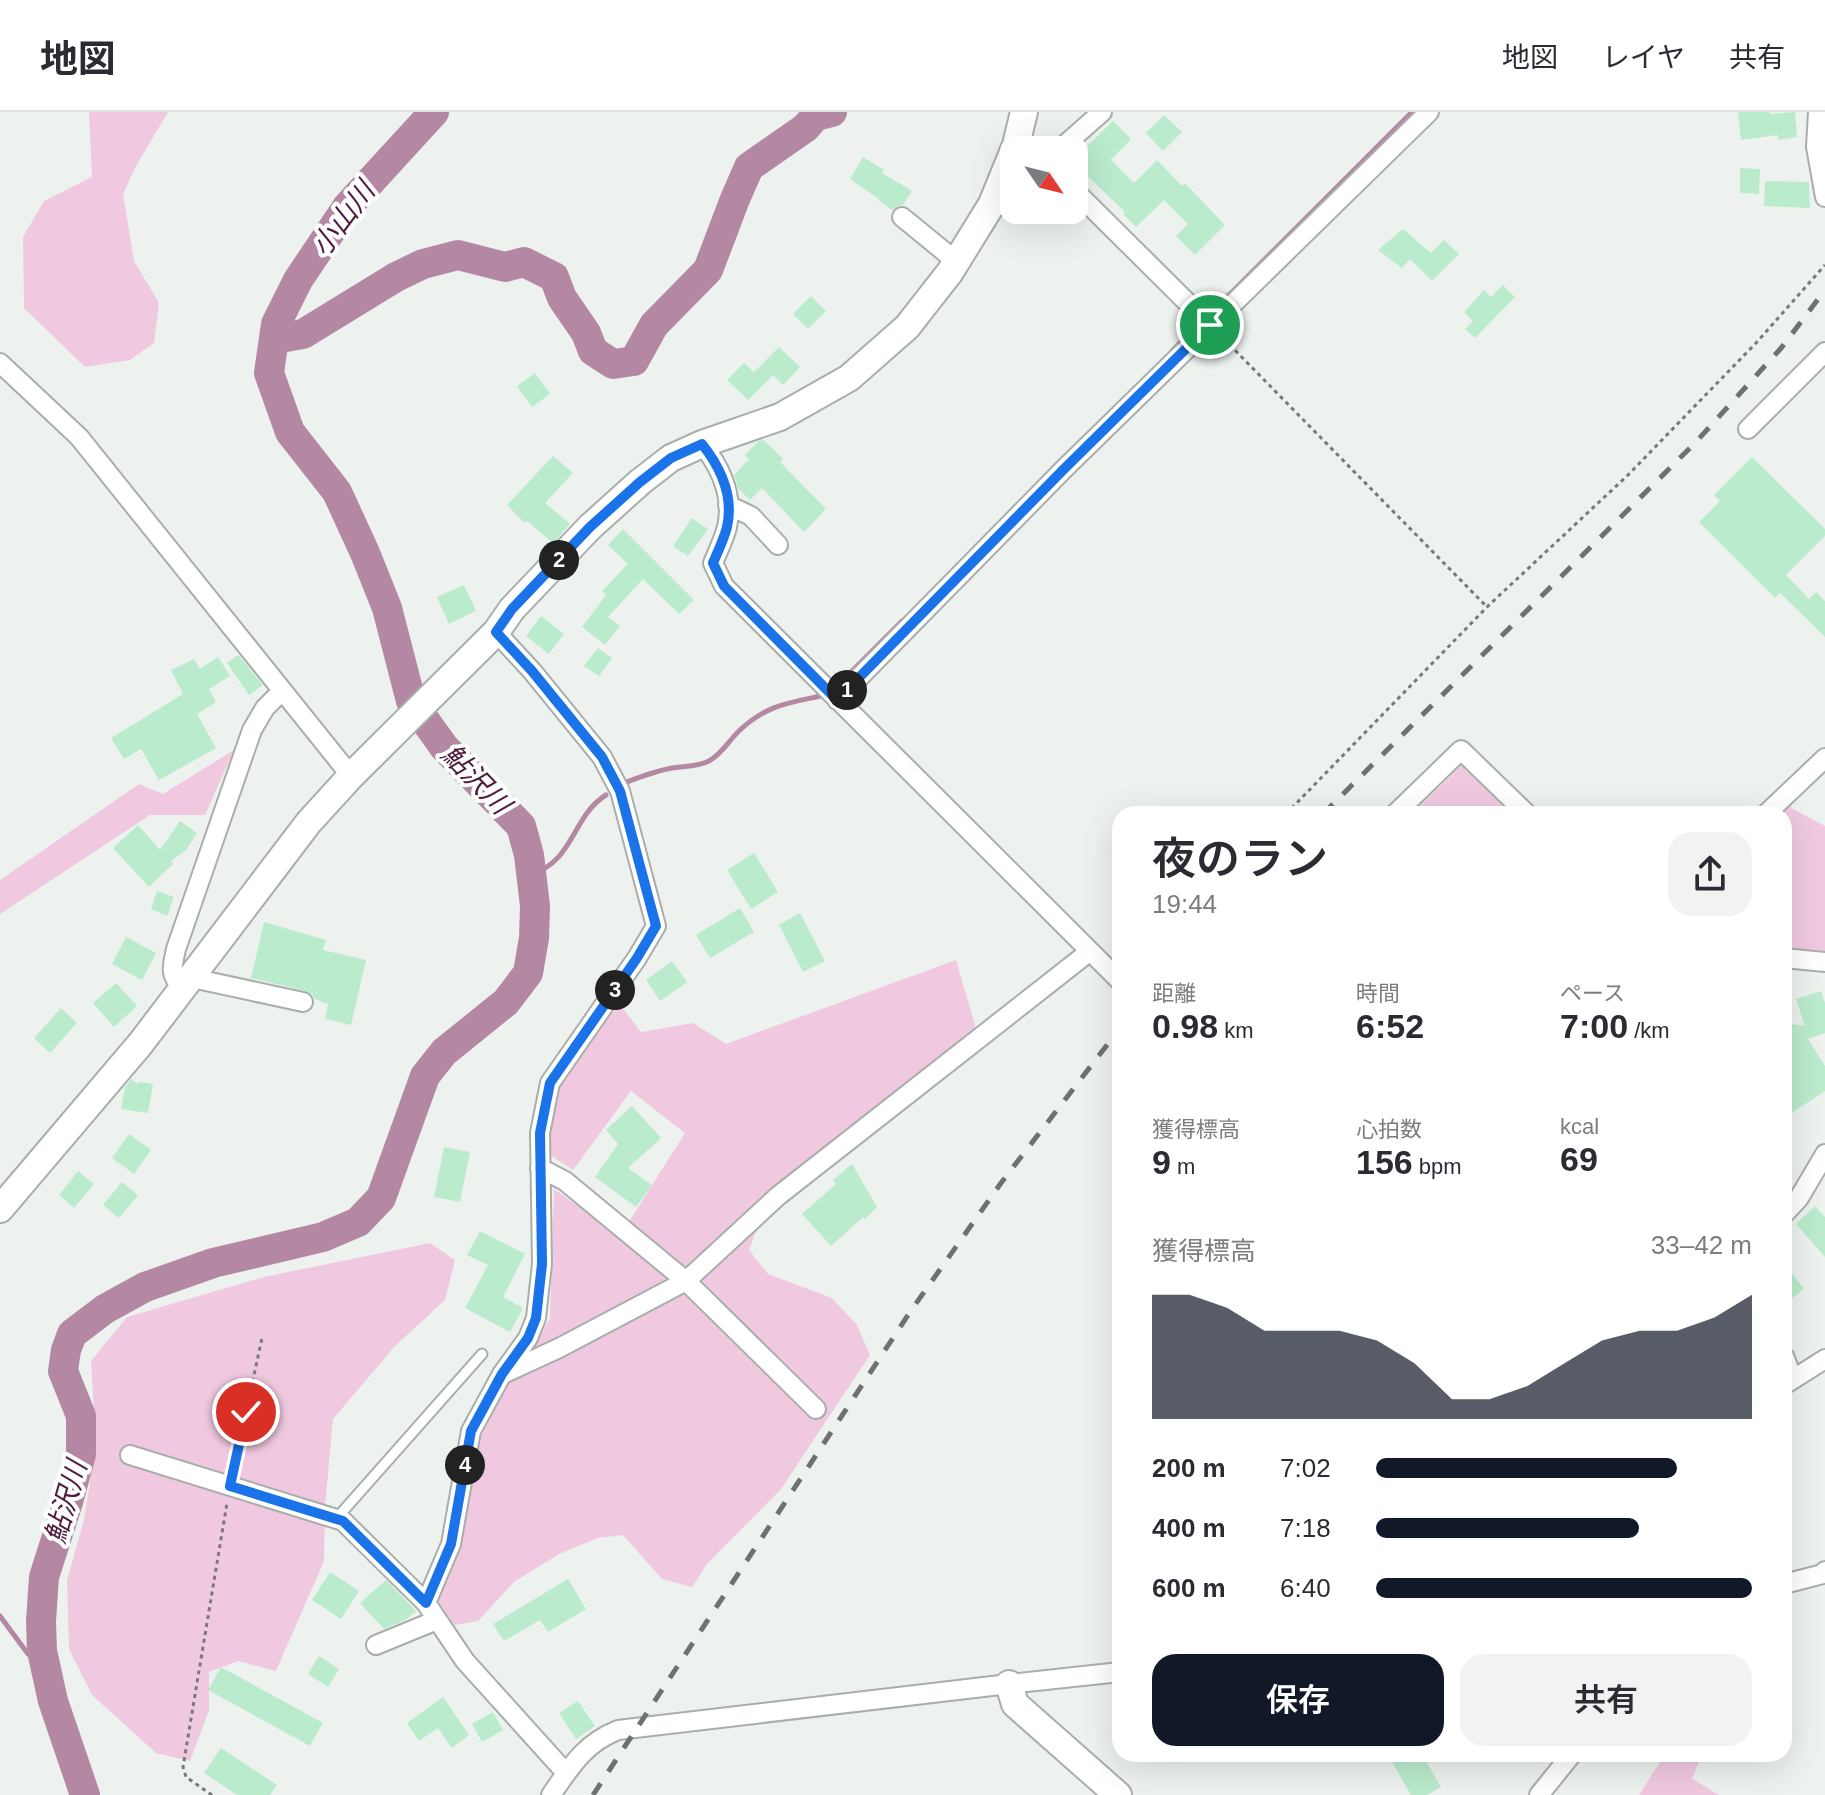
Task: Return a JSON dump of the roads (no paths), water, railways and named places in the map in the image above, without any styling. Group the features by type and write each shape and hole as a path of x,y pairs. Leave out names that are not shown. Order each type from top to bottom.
{"street":[{"path":"0,1209 141,1043 309,822 496,632 512,609 590,527 671,458 780,417 849,378 907,327 957,262 992,204 1016,145 1024,112"},
{"path":"1075,136 1102,112"},
{"path":"837,700 1064,469 1429,112"},
{"path":"1818,112 1816,147 1825,197"},
{"path":"1088,204 1210,325"},
{"path":"902,217 957,262"},
{"path":"1748,429 1825,352"},
{"path":"0,363 79,437 351,776"},
{"path":"702,444 729,491 727,525 713,563 724,586 1112,974"},
{"path":"728,505 751,516 778,545"},
{"path":"426,1603 451,1544 471,1431 502,1374 528,1338 536,1318 542,1264 540,1133 550,1083 656,926 620,791 602,757 496,632"},
{"path":"282,691 265,708 252,730 171,969 176,981 303,1002"},
{"path":"1403,806 1461,750 1519,806"},
{"path":"1774,806 1825,758"},
{"path":"502,1374 559,1348 686,1281 778,1196 1089,952"},
{"path":"1792,959 1825,962"},
{"path":"1792,1205 1825,1154"},
{"path":"540,1168 565,1181 686,1281 816,1409"},
{"path":"1792,1380 1825,1359"},
{"path":"130,1455 343,1521 426,1603 465,1661 566,1773"},
{"path":"1792,1582 1825,1571"},
{"path":"376,1645 437,1620"},
{"path":"551,1795 584,1752 601,1737 618,1730 1112,1673"},
{"path":"1009,1684 1015,1704 1118,1795"},
{"path":"1539,1795 1566,1762"}],"lane":[{"path":"336,1519 482,1354"}],"waterway":[{"name":"鮎沢川","path":"85,1795 53,1701 42,1651 41,1621 44,1577 81,1454 81,1416 63,1371 72,1334 105,1309 145,1287 213,1263 323,1237 358,1222 381,1198 425,1076 444,1052 506,1002 528,973 535,906 529,855 521,826 444,747 411,701 387,608 365,553 337,492 290,432 269,373 276,324 298,280 347,207 434,112"},
{"name":"鮎沢川","path":"274,339 303,334 396,277 423,264 458,255 505,267 524,262 554,277 562,298 586,333 593,351 613,364 634,361 654,325 708,270 749,167 805,128 816,116 832,112"},
{"path":"1210,314 1412,112"},
{"path":"1172,351 1194,329"},
{"path":"841,682 902,621"},
{"path":"624,783 660,771 709,761 760,715 780,706 825,695"},
{"path":"531,874 556,860 586,815 606,795"},
{"path":"0,1616 28,1654 45,1665"}],"railway":[{"path":"1331,806 1695,443 1782,347 1825,290"},
{"path":"593,1795 910,1312 1001,1183 1112,1038"}],"water label":[{"name":"小山川","path":"343,219"}]}
